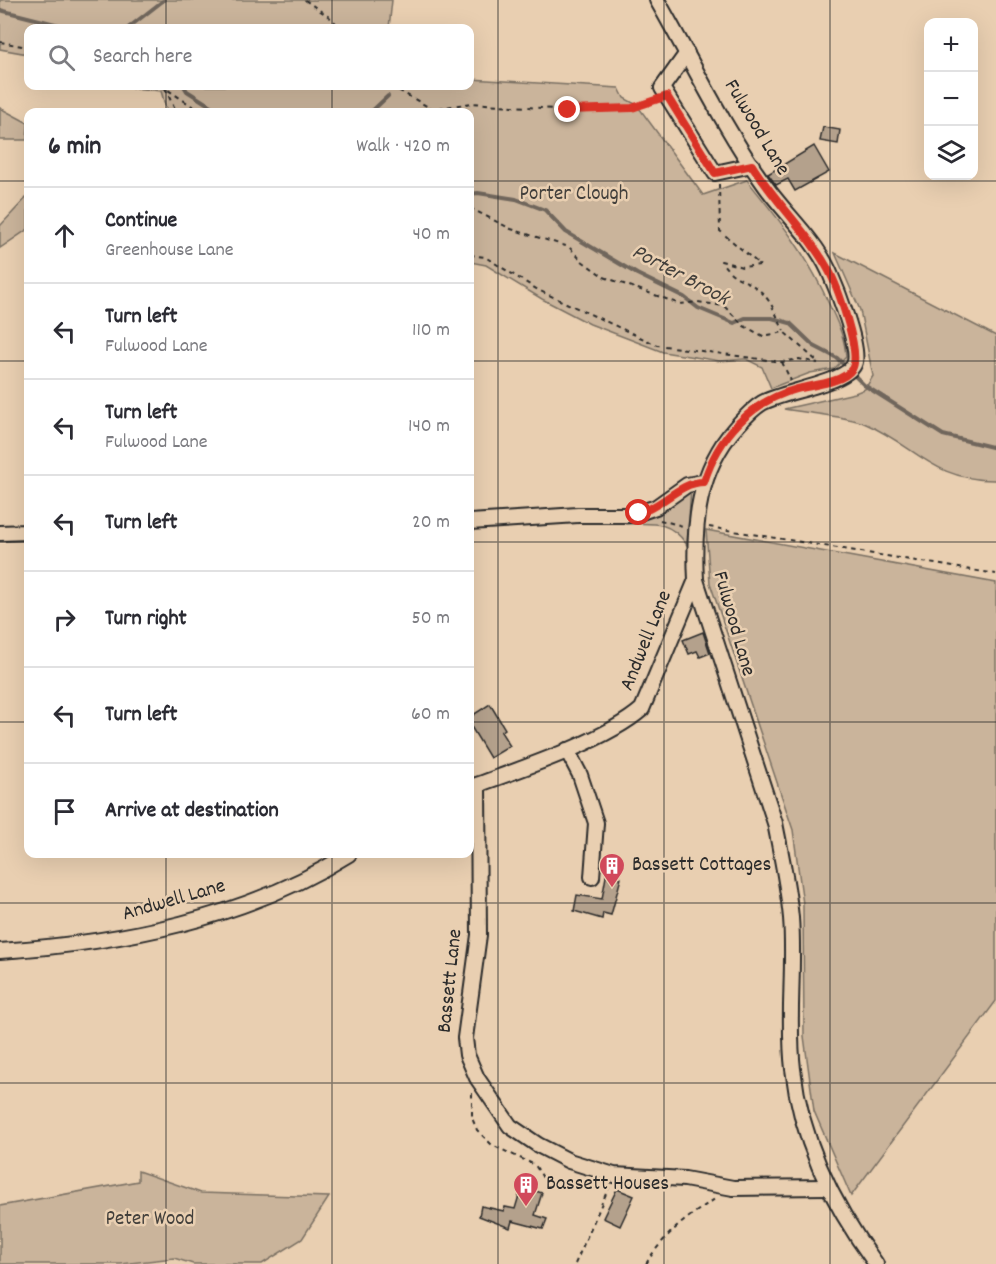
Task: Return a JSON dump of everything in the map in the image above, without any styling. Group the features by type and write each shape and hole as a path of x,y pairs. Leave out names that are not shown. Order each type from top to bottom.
{"street":[{"name":"Fulwood Lane","path":"657,0 752,165 829,270 855,346 855,361 852,370 844,376 795,389 752,410 721,444 704,482 696,530 696,580 775,823 791,919 793,1069 808,1137 828,1187 850,1228 876,1264"},
{"path":"687,53 662,88 715,173 752,165"},
{"path":"474,522 578,515 633,515 656,507 687,485 704,482"},
{"path":"0,533 24,532"},
{"name":"Andwell Lane","path":"474,786 567,750 630,719 642,709 696,580"},
{"path":"567,750 580,775 596,823 592,877"},
{"name":"Bassett Lane","path":"474,786 478,935 465,1038 467,1055 477,1078 510,1126 538,1145 569,1161 614,1175 685,1179 727,1187 828,1187"},
{"name":"Andwell Lane","path":"0,951 99,942 201,919 291,883 341,858"}],"path":[{"path":"305,0 336,24"},
{"path":"0,42 24,46"},
{"path":"166,90 174,108"},
{"path":"168,90 195,108"},
{"path":"398,90 430,108"},
{"path":"439,108 472,103 568,110 632,108 667,96"},
{"path":"474,255 485,256 538,290 657,345 782,362 799,360 819,363 784,332 772,303 758,289 731,276 721,261 742,267 760,266 720,231 719,186 715,173"},
{"path":"474,210 511,229 569,247 582,261 604,277 685,304 698,302 724,306 744,326 763,336 784,332"},
{"path":"782,362 795,389"},
{"path":"657,519 696,530 707,526 720,527 996,574"},
{"path":"477,1078 473,1085 470,1103 477,1130 492,1146 535,1165 545,1181"},
{"path":"576,1264 614,1175"},
{"path":"646,1264 657,1246 674,1228 721,1195 727,1187"}],"green space":[{"path":"0,0 392,0 389,24 24,24 24,53 0,49"},
{"name":"Porter Clough","path":"474,79 619,88 624,98 637,105 703,195 747,180 812,269 840,330 846,357 834,369 810,373 771,388 762,367 746,359 720,361 663,352 590,324 542,299 486,265 474,263 474,108 166,108 161,91 152,90 474,90"},
{"path":"0,108 24,121 24,140 0,140"},
{"path":"24,200 24,232 0,248 0,226"},
{"path":"835,253 996,336 996,480 974,479 940,469 883,433 858,421 784,409 855,393 865,389 873,376 860,310"},
{"path":"691,489 687,545 681,537 667,527 652,524 625,524"},
{"path":"706,530 996,583 996,1001 851,1196 814,1111 804,1036 803,904 793,830 710,583"},
{"name":"Peter Wood","path":"138,1171 201,1193 329,1197 302,1239 262,1264 193,1264 174,1258 121,1264 0,1264 0,1206 138,1181"}],"building":[{"path":"823,127 840,130 838,144 820,141"},
{"path":"814,146 829,172 795,191 788,179 776,185 768,174"},
{"path":"703,632 710,653 700,657 697,651 689,654 683,640"},
{"path":"490,704 505,729 501,732 510,746 490,758 474,732 474,714"},
{"name":"Bassett Cottages","path":"608,865 620,868 618,877 621,878 611,915 603,913 602,919 574,911 577,895 602,899"},
{"name":"Bassett Houses","path":"526,1188 542,1193 535,1215 547,1219 543,1229 512,1221 510,1228 479,1216 481,1206 504,1211 505,1207 515,1209 520,1192 524,1194"},
{"path":"617,1189 634,1196 620,1226 603,1218"}],"waterway":[{"path":"133,24 164,0"},
{"name":"Porter Brook","path":"0,10 55,24"},
{"name":"Porter Brook","path":"186,90 214,108"},
{"path":"375,108 388,96"},
{"name":"Porter Brook","path":"474,194 516,199 545,210 566,232 637,274 684,297 698,308 734,323 745,318 772,318 790,323 814,346 837,358 864,385 943,435 996,448"}],"place":[{"name":"Bassett Cottages","path":"612,889"},
{"name":"Bassett Houses","path":"526,1208"}],"route":[{"path":"568,110 632,108 667,96 715,173 752,165 764,185 810,241 829,270 855,346 855,361 852,370 844,376 795,389 763,402 752,410 721,444 708,467 704,482 687,485 656,507 639,513"}]}
